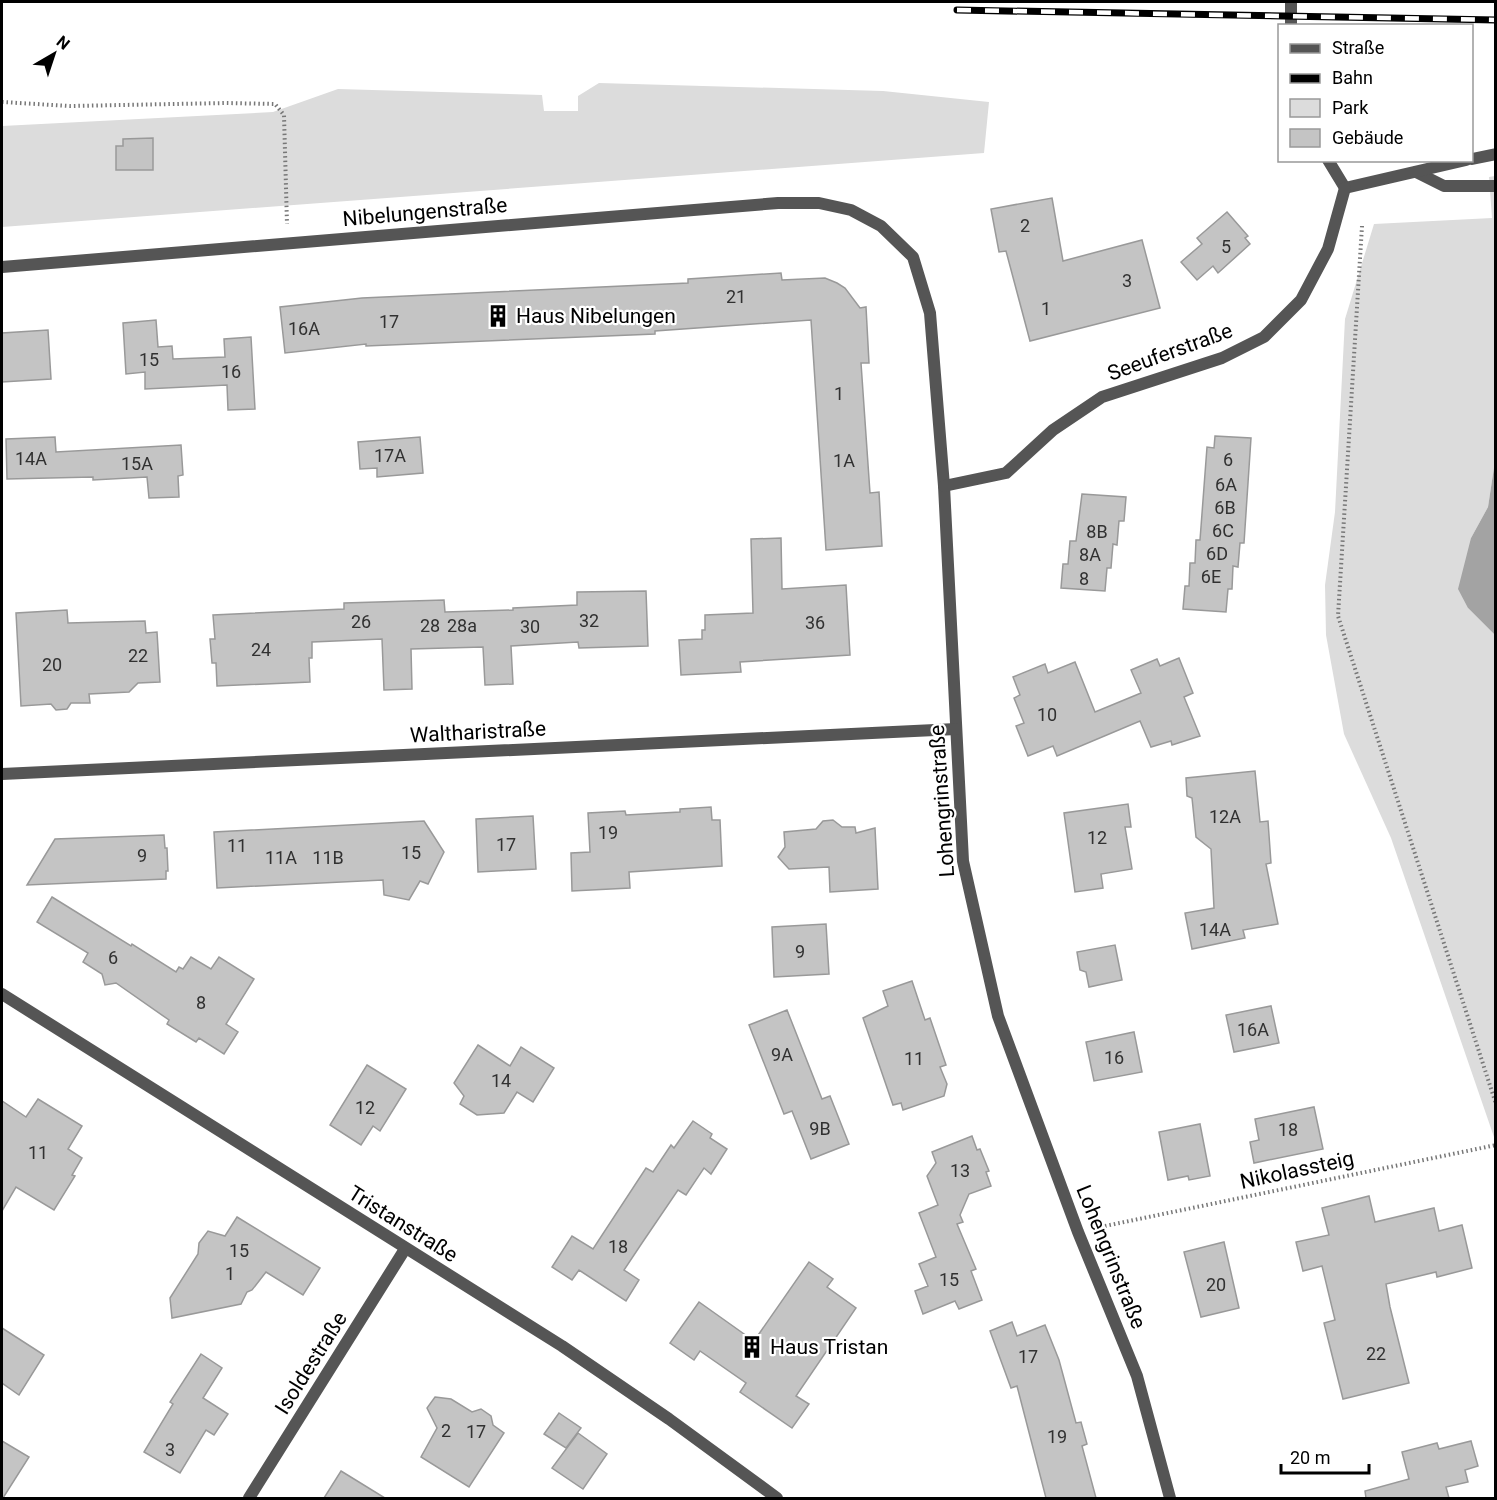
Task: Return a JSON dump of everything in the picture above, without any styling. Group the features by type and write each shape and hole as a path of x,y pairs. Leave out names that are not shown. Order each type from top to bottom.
{"street":[{"path":"1291,24 1292,2"},
{"path":"1473,159 1496,154"},
{"path":"1329,162 1345,188 1458,162"},
{"path":"1416,172 1444,186 1496,186"},
{"name":"Seeuferstraße","path":"944,486 1006,473 1053,429 1102,397 1222,358 1264,337 1301,300 1328,249 1345,188"},
{"name":"Nibelungenstraße","path":"2,267 778,203 819,203 851,210"},
{"name":"Lohengrinstraße","path":"851,210 881,226 913,257 930,313 944,486 963,861 998,1016 1078,1232 1137,1376 1170,1498"},
{"name":"Waltharistraße","path":"2,774 956,729"},
{"name":"Tristanstraße","path":"2,994 572,1353 669,1419 777,1498"},
{"name":"Isoldestraße","path":"249,1498 405,1249"}],"path":[{"path":"2,102 70,106 275,104 284,116 288,243"},
{"path":"1362,226 1338,616 1496,1104"},
{"name":"Nikolassteig","path":"1105,1226 1496,1144"}],"green space":[{"path":"599,83 883,91 989,102 984,153 2,227 2,126 273,112 338,89 542,95 544,111 578,111 578,96"},
{"path":"1495,176 1495,461 1488,507 1471,538 1468,608 1495,635 1495,1140 1391,838 1344,734 1326,635 1325,585 1335,512 1345,319 1374,224 1492,218 1489,177"}],"shaded area":[{"path":"1495,461 1495,635 1468,608 1458,589 1471,538 1488,507"}],"building":[{"path":"153,138 153,170 116,170 116,146 123,146 123,139"},
{"path":"1052,198 1063,261 1142,240 1160,308 1030,341 1006,251 999,252 991,209"},
{"path":"1227,212 1248,236 1245,238 1250,244 1218,273 1213,266 1197,280 1181,262 1202,244 1197,238"},
{"path":"781,273 782,280 825,278 845,288 860,308 866,307 869,363 861,363 870,493 879,492 882,546 826,550 811,320 655,331 655,334 366,346 366,344 285,353 280,307 362,298 688,283 688,279"},
{"path":"156,320 158,347 172,346 173,359 225,357 224,339 251,337 255,409 228,410 227,385 145,389 145,372 126,374 123,323"},
{"path":"48,330 51,379 2,382 2,333"},
{"path":"1215,436 1251,438 1244,543 1240,543 1238,567 1233,566 1232,589 1228,589 1226,612 1183,609 1185,586 1189,586 1190,563 1195,563 1196,540 1200,540 1207,447 1214,448"},
{"path":"55,437 56,452 181,445 183,475 178,476 179,497 149,498 147,477 93,480 93,477 7,479 6,439"},
{"path":"420,437 423,473 377,477 377,468 360,469 358,442"},
{"path":"1082,494 1126,497 1124,521 1119,521 1117,545 1113,544 1111,568 1107,568 1105,591 1061,588 1063,564 1068,564 1070,541 1076,541"},
{"path":"781,538 782,589 846,585 850,655 740,662 741,672 681,675 679,640 702,639 702,630 705,630 705,615 753,613 751,539"},
{"path":"646,591 648,646 579,648 578,642 511,646 513,684 485,685 483,647 411,649 412,689 384,690 382,639 312,642 312,658 309,658 310,682 217,686 216,663 212,663 210,639 215,639 213,615 344,609 344,603 444,600 445,612 513,610 513,608 577,605 577,592"},
{"path":"67,610 68,623 145,621 146,633 157,632 160,682 138,683 129,692 89,694 90,703 71,703 67,709 56,710 51,704 21,706 16,613"},
{"path":"1179,658 1193,693 1184,697 1200,736 1172,745 1171,741 1151,747 1140,721 1057,756 1053,746 1028,756 1016,726 1024,723 1014,698 1020,695 1013,677 1045,664 1048,673 1075,662 1095,712 1141,693 1131,670 1157,659 1160,666"},
{"path":"1255,771 1260,822 1268,821 1271,863 1266,864 1278,924 1243,930 1245,938 1192,949 1185,913 1214,908 1211,849 1196,837 1192,798 1187,796 1186,778"},
{"path":"1128,804 1131,827 1125,827 1132,869 1101,874 1103,888 1075,892 1064,813"},
{"path":"711,807 712,820 720,820 722,866 629,872 630,888 572,891 571,853 590,852 588,813 625,811 626,815 680,812 680,809"},
{"path":"533,816 536,869 478,872 476,819"},
{"path":"833,820 842,827 855,827 856,833 875,828 878,889 830,892 829,867 789,869 778,857 785,847 784,832 816,829 823,821"},
{"path":"424,821 444,852 428,884 420,881 409,900 384,895 383,880 217,888 214,832"},
{"path":"164,835 165,848 167,848 166,879 27,885 55,839"},
{"path":"52,897 176,972 179,967 183,969 191,957 211,969 219,957 254,979 226,1024 238,1032 224,1054 199,1038 196,1042 167,1024 169,1020 116,983 105,985 102,974 83,962 88,953 37,922"},
{"path":"826,924 829,974 774,977 772,927"},
{"path":"1115,945 1122,980 1089,987 1086,972 1080,970 1077,952"},
{"path":"912,981 925,1020 930,1018 946,1065 940,1067 947,1084 944,1096 903,1110 901,1103 893,1105 863,1018 888,1006 883,991"},
{"path":"1271,1006 1279,1043 1234,1052 1226,1015"},
{"path":"787,1010 822,1099 830,1096 849,1144 811,1159 792,1111 784,1114 749,1025"},
{"path":"1134,1032 1142,1072 1094,1081 1086,1042"},
{"path":"478,1045 510,1066 521,1047 554,1068 533,1102 517,1092 504,1113 477,1115 460,1104 464,1096 454,1083"},
{"path":"367,1065 406,1089 380,1131 373,1126 361,1145 330,1125"},
{"path":"38,1099 82,1126 68,1149 82,1158 72,1175 75,1176 54,1210 16,1187 2,1211 2,1101 26,1117"},
{"path":"1314,1107 1323,1149 1254,1163 1250,1142 1259,1140 1255,1119"},
{"path":"693,1121 712,1134 710,1138 727,1149 711,1174 704,1168 686,1195 678,1190 624,1270 639,1280 626,1301 579,1270 572,1280 552,1267 572,1236 593,1249 646,1168 653,1172 671,1145 674,1148"},
{"path":"1200,1124 1210,1176 1189,1180 1188,1176 1168,1180 1159,1132"},
{"path":"972,1136 989,1171 986,1172 991,1186 969,1194 960,1215 963,1222 957,1224 976,1269 971,1271 982,1300 959,1309 955,1301 923,1314 915,1291 928,1286 919,1264 936,1257 919,1213 938,1205 927,1176 936,1163 932,1152"},
{"path":"1369,1196 1375,1222 1434,1208 1439,1231 1462,1225 1472,1268 1437,1277 1436,1272 1386,1284 1409,1383 1343,1399 1324,1323 1335,1320 1322,1266 1303,1271 1296,1242 1329,1235 1322,1208"},
{"path":"237,1217 320,1268 303,1295 266,1272 252,1290 247,1292 241,1304 172,1318 170,1298 198,1254 199,1243 208,1231 225,1236"},
{"path":"1224,1242 1239,1308 1201,1317 1184,1252"},
{"name":"Haus Tristan","path":"809,1262 833,1279 827,1287 856,1308 796,1396 809,1404 792,1428 740,1392 746,1383 700,1351 694,1360 670,1343 699,1302 754,1341"},
{"path":"1012,1322 1017,1336 1045,1325 1059,1360 1076,1423 1081,1422 1087,1444 1082,1446 1096,1498 1046,1498 1017,1386 1011,1388 990,1331"},
{"path":"2,1328 44,1355 19,1395 2,1383"},
{"path":"201,1354 222,1368 203,1398 228,1414 214,1435 206,1430 180,1473 144,1452 173,1404 170,1402"},
{"path":"435,1397 451,1399 472,1412 481,1409 491,1416 493,1425 504,1433 469,1487 421,1457 437,1428 427,1408"},
{"path":"559,1413 581,1428 566,1448 544,1434"},
{"path":"578,1433 607,1454 583,1489 552,1468"},
{"path":"2,1441 29,1457 3,1498 2,1498"},
{"path":"1471,1441 1478,1466 1465,1470 1468,1482 1446,1487 1449,1498 1366,1498 1365,1491 1409,1479 1402,1452 1437,1443 1439,1449"},
{"path":"341,1471 385,1498 324,1498"}],"railway":[{"path":"957,10 1496,20"}],"place":[{"name":"Haus Nibelungen","path":"498,316"},
{"name":"Haus Tristan","path":"752,1347"}]}
